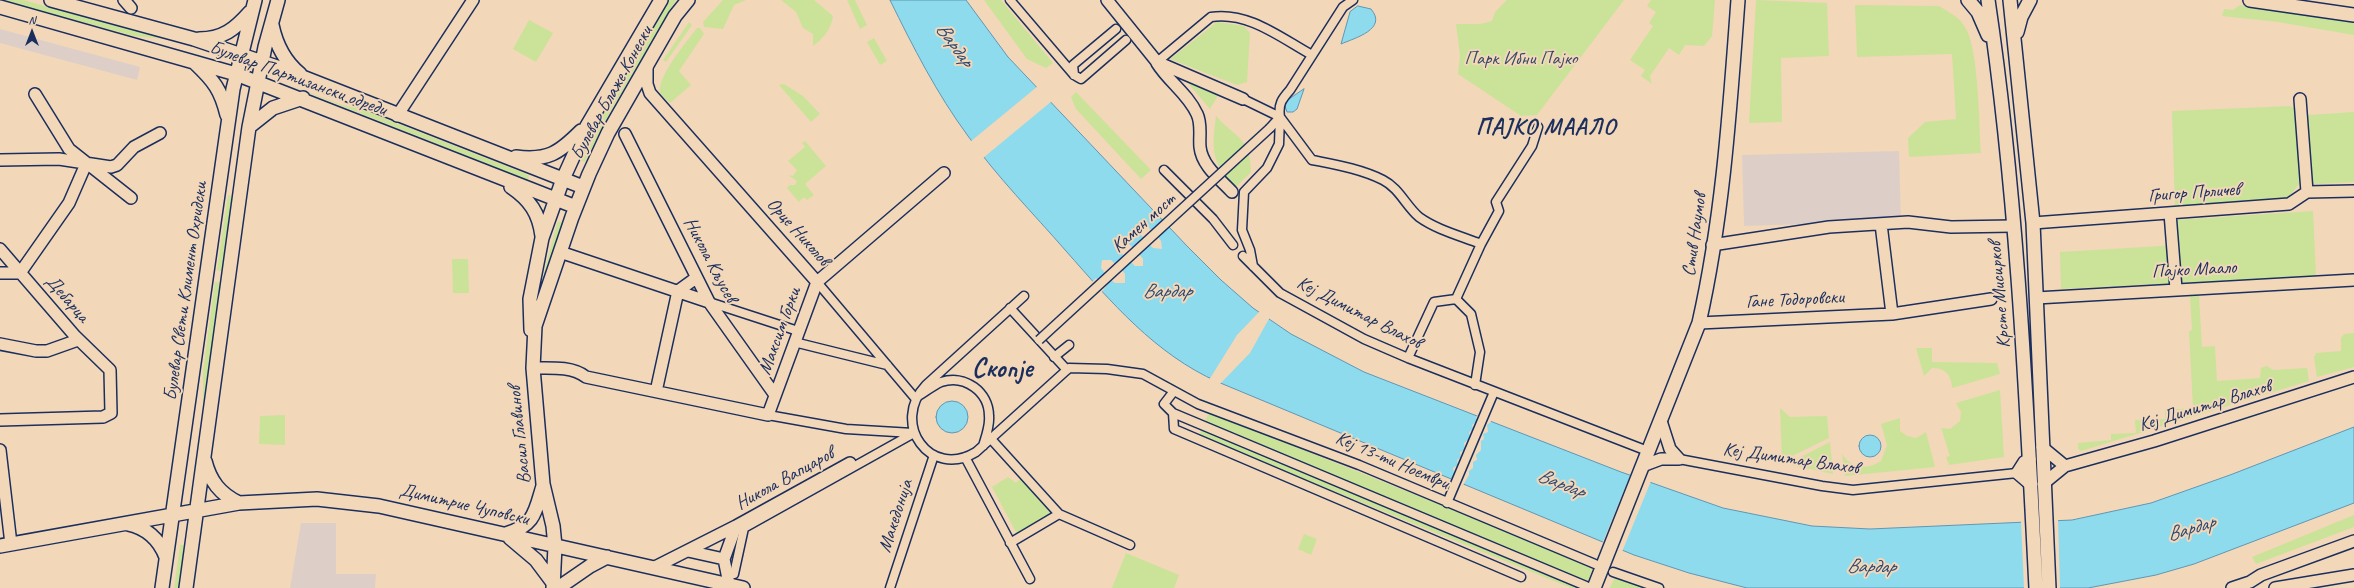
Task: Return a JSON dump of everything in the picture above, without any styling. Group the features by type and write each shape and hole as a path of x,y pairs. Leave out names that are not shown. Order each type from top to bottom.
{"street":[{"name":"Булевар Партизански одреди","path":"51,0 194,39 262,62 308,80 401,110 496,154 583,188"},
{"path":"186,588 249,126 271,21 278,0"},
{"path":"401,110 473,0"},
{"path":"675,16 681,0"},
{"name":"Булевар Блаже Конески","path":"576,207 608,133 675,16 688,0"},
{"path":"1010,0 1074,75 1082,78 1126,40"},
{"path":"1107,0 1157,62 1165,75 1195,108 1198,116 1201,150 1204,158 1208,167 1232,192"},
{"path":"1253,266 1250,250 1242,230 1244,192 1267,168 1279,144 1280,117 1278,108 1282,99 1343,7 1353,0"},
{"name":"Стив Наумов","path":"1604,566 1645,465 1699,323 1726,150 1738,0"},
{"path":"1968,0 1984,23 1997,61"},
{"name":"Крсте Мисирков","path":"1988,0 1997,61 2013,226 2030,459 2037,485 2049,588"},
{"name":"Крсте Мисирков","path":"2010,0 2016,44 2033,223 2042,447 2037,485 2036,588"},
{"path":"2016,44 2021,17 2030,0"},
{"path":"2250,0 2354,15"},
{"name":"Булевар Блаже Конески","path":"555,200 587,126 659,2"},
{"path":"194,39 214,38 225,35 240,24 254,4"},
{"name":"Булевар Свети Климент Охридски","path":"162,588 228,122 236,74 254,4"},
{"name":"Булевар Партизански одреди","path":"0,7 193,61 258,81 489,174 576,207"},
{"path":"1157,62 1212,17 1219,16 1250,20 1312,55"},
{"path":"271,21 276,42 282,54 295,69 308,80"},
{"path":"1074,75 1073,65 1116,29"},
{"path":"193,61 216,83 222,94 228,122"},
{"path":"1157,62 1243,99 1280,117 1312,160 1352,168 1384,181 1396,190 1418,216 1429,223 1481,244"},
{"path":"647,65 646,84 650,93"},
{"path":"626,101 634,94 642,92 650,93"},
{"name":"Орце Николов","path":"650,93 817,282 915,398"},
{"path":"35,94 69,149 86,164 131,198"},
{"path":"249,126 273,108 303,98"},
{"path":"2300,99 2307,192 2354,190"},
{"name":"Камен мост","path":"1039,340 1270,128 1280,117"},
{"path":"496,154 531,158 552,155 567,145 587,126"},
{"path":"1456,299 1481,244 1499,211 1496,202 1532,146 1538,127"},
{"path":"0,160 59,159 111,167 117,165 134,147 160,133"},
{"name":"Никола Кљусев","path":"625,134 709,302 776,395"},
{"path":"0,273 20,273 69,203 86,164"},
{"path":"1164,170 1212,219 1233,245"},
{"name":"Максим Горки","path":"768,415 817,282 944,173"},
{"path":"489,174 525,197 537,215 542,238"},
{"name":"Григор Прличев","path":"2033,223 2289,204 2307,192"},
{"name":"Васил Главинов","path":"555,200 542,238 530,299 533,343 538,368 543,484 553,526 555,546 555,587"},
{"name":"Васил Главинов","path":"533,343 534,326 576,207"},
{"path":"2170,213 2176,289"},
{"path":"1712,245 1829,226 1908,222 1951,227 2013,226"},
{"path":"1881,224 1892,314"},
{"name":"Дебарца","path":"0,249 78,340 110,370 110,413 103,417 0,420"},
{"path":"560,252 798,331"},
{"name":"Кеј Димитар Влахов","path":"1243,256 1280,293 1364,339 1494,392 1645,450"},
{"path":"656,390 678,291 696,278"},
{"name":"Пајко Маало","path":"2036,298 2354,280"},
{"path":"1010,308 1067,370 983,446 965,457 949,459 934,455 922,446 914,433 911,415 915,398 926,385 1010,308 1024,296"},
{"path":"1408,358 1434,302 1456,299"},
{"path":"1456,299 1471,314 1480,352 1475,384"},
{"name":"Гане Тодоровски","path":"1699,323 1892,314 1991,299"},
{"path":"0,344 36,351 47,351 78,340"},
{"path":"794,342 887,365"},
{"path":"1054,357 1068,345"},
{"path":"538,368 581,378 586,377 656,390 768,415 846,429 914,433"},
{"name":"Кеј 13-ти Ноември","path":"1067,370 1069,368 1107,369 1143,374 1198,404 1359,465 1658,588"},
{"name":"Кеј Димитар Влахов","path":"2037,485 2065,466 2154,441 2354,377"},
{"path":"915,398 933,386 948,381 965,382 974,387 985,399 989,410 989,424 983,446"},
{"path":"1174,391 1164,404 1173,412 1174,429 1521,577"},
{"path":"1447,502 1494,392"},
{"name":"Кеј 13-ти Ноември","path":"1173,412 1590,587"},
{"path":"1661,421 1670,449 1679,459"},
{"path":"731,579 744,528 914,433"},
{"path":"991,439 1058,514 1130,545"},
{"path":"2042,447 2065,466"},
{"path":"0,450 6,545"},
{"name":"Македонија","path":"890,588 934,455"},
{"path":"965,457 1030,579"},
{"name":"Кеј Димитар Влахов","path":"1645,465 1661,459 1679,459 1822,486 1852,490 2017,473"},
{"path":"2030,459 2024,462 2017,473 2037,485"},
{"path":"204,460 210,476 218,490 238,503"},
{"name":"Никола Вапцаров","path":"655,567 736,526 850,463"},
{"path":"505,534 519,530 532,519 543,484"},
{"name":"Димитрие Чуповски","path":"6,545 238,503 289,499 348,501 385,507 655,567 731,579 743,588"},
{"path":"1010,543 1058,514"},
{"path":"124,523 143,529 152,535 166,557"},
{"name":"Никола Вапцаров","path":"724,559 736,526"},
{"path":"505,534 527,550 555,587 607,557"},
{"path":"2232,588 2250,582 2261,575 2354,541"},
{"path":"688,550 724,559 731,579"},
{"path":"1590,587 1604,566"},
{"path":"2275,588 2354,575"}],"shaded area":[{"path":"0,29 140,67 137,80 0,43"},
{"path":"1899,151 1901,221 1744,226 1742,155"},
{"path":"301,523 336,523 336,574 376,574 375,588 290,588"}],"green space":[{"path":"1,0 23,0 166,39 134,36"},
{"path":"669,0 676,0 609,114 585,162 578,159 603,111"},
{"path":"723,0 746,0 734,5 723,29 704,27 703,22"},
{"path":"781,0 814,0 833,16 831,25 824,36 813,46 813,34 803,28 796,12"},
{"path":"847,0 855,0 867,25 860,29"},
{"path":"984,0 1001,0 1053,63 1046,68 1027,59"},
{"name":"Парк Ибни Пајко","path":"1507,0 1624,0 1537,115 1521,116 1458,74 1460,55 1456,24 1480,24 1492,21 1495,12"},
{"path":"1651,0 1715,0 1712,36 1704,46 1685,45 1679,55 1669,48 1650,76 1652,84 1641,76 1645,70 1630,60 1653,26 1649,23 1656,12 1647,6"},
{"path":"1756,0 1827,3 1829,56 1781,58 1782,122 1749,123"},
{"path":"1855,5 1939,6 1954,15 1963,23 1970,38 1976,69 1981,153 1909,157 1908,138 1925,122 1956,119 1952,54 1857,57"},
{"path":"2240,5 2354,23 2354,35 2278,22 2222,16 2224,9 2233,10"},
{"path":"529,20 553,33 536,62 513,49"},
{"path":"689,22 692,25 666,62 663,60"},
{"path":"1217,22 1244,26 1250,33 1247,82 1237,85 1170,59"},
{"path":"697,28 700,28 704,34 679,71 691,85 670,103 661,95 660,89 662,80 673,61"},
{"path":"874,38 887,61 880,65 867,42"},
{"path":"279,81 340,104 363,110 529,175 528,180"},
{"path":"1188,81 1219,94 1210,109 1188,83"},
{"path":"784,84 803,96 820,114 811,122 779,85"},
{"path":"1076,92 1151,170 1141,179 1076,109 1071,97"},
{"path":"2290,106 2309,115 2354,112 2354,182 2298,185 2287,200 2175,207 2172,111"},
{"path":"1216,116 1241,139 1248,151 1251,172 1236,187 1221,170 1217,162 1214,146"},
{"path":"805,141 826,166 805,184 814,195 807,200 804,197 799,202 787,188 790,185 795,185 797,181 788,175 793,176 797,170 788,161 805,147 802,143"},
{"path":"228,195 232,196 224,272 217,270"},
{"path":"2313,211 2316,276 2061,289 2060,252 2178,245 2176,220"},
{"path":"560,221 563,225 540,288 557,223"},
{"path":"452,259 468,259 469,293 453,293"},
{"path":"215,282 223,283 203,409 203,372"},
{"path":"2190,296 2199,296 2202,347 2215,346 2217,381 2260,378 2261,368 2267,366 2273,370 2307,368 2309,381 2081,451 2078,449 2078,443 2111,440 2111,434 2136,433 2135,420 2165,419 2165,410 2193,408 2189,331 2192,330"},
{"path":"2354,333 2354,367 2317,377 2314,358 2316,353 2341,351 2341,338 2344,334"},
{"path":"1916,348 1932,348 1932,362 1997,363 2000,374 1952,388 1949,376 1941,369 1932,368 1924,376"},
{"path":"2000,390 2004,457 1949,465 1946,457 1950,456 1941,428 1950,429 1960,421 1961,412 1956,403"},
{"path":"1780,408 1790,417 1827,416 1829,438 1782,461"},
{"path":"1209,412 1593,566 1586,588 1571,588 1199,436"},
{"path":"285,415 285,445 259,444 260,416"},
{"path":"1900,418 1900,431 1907,436 1916,438 1926,432 1935,467 1845,476 1842,454 1850,463 1865,467 1881,461 1887,445 1881,424"},
{"path":"1830,442 1833,474 1787,464"},
{"path":"1008,477 1016,483 1021,478 1051,513 1017,534 992,487"},
{"path":"2354,515 2354,527 2256,564 2252,557"},
{"path":"1304,534 1317,539 1311,555 1298,549"},
{"path":"180,545 185,545 179,588 174,588"},
{"path":"1126,553 1179,575 1174,588 1112,588"},
{"path":"1618,570 1666,588 1610,588"}],"water":[{"name":"Вардар","path":"890,0 966,0 1008,57 1187,246 1221,280 1253,308 1291,334 1364,372 1621,472 1723,508 1812,526 1870,529 2072,520 2151,503 2230,475 2354,427 2354,503 2194,564 2156,575 2088,588 1747,588 1689,573 1634,555 1218,382 1174,357 1154,342 1117,307 1016,195 979,151 946,104 917,53"},
{"path":"1358,6 1371,9 1375,16 1373,27 1361,36 1341,44 1350,12"},
{"path":"1304,89 1297,109 1293,112 1287,112 1284,103"},
{"path":"952,401 958,402 965,408 968,417 967,423 961,430 952,433 946,432 939,426 936,417 937,411 943,404"},
{"path":"1866,435 1874,435 1881,442 1881,450 1874,457 1866,457 1859,450 1859,442"}],"pier":[{"path":"1038,86 1052,101 983,158 970,142"},
{"path":"1164,219 1170,226 1158,237 1161,241 1162,249 1153,248 1150,245 1139,254 1143,259 1143,266 1135,266 1131,262 1122,270 1125,274 1125,283 1115,283 1111,280 1101,293 1092,282 1096,278 1098,280 1105,273 1101,268 1102,260 1111,260 1115,264 1124,256 1120,251 1119,242 1128,243 1133,248 1144,238 1140,234 1139,225 1152,230"},
{"path":"1260,311 1270,317 1250,353 1219,385 1209,380 1237,335"},
{"path":"1480,414 1490,418 1491,422 1487,425 1488,432 1483,434 1484,439 1481,441 1481,450 1476,455 1477,460 1473,462 1473,468 1469,471 1469,475 1462,487 1450,482 1454,473 1453,468 1458,465 1457,460 1461,457 1460,452 1465,450 1464,443 1470,438 1469,432 1473,429 1472,425 1477,421 1476,417"},
{"path":"1631,473 1651,481 1622,552 1602,544"},
{"path":"2058,519 2060,588 2024,588 2021,520"}],"district":[{"name":"ПАЈКО МААЛО","path":"1546,128"},
{"name":"Скопје","path":"1002,370"}]}
